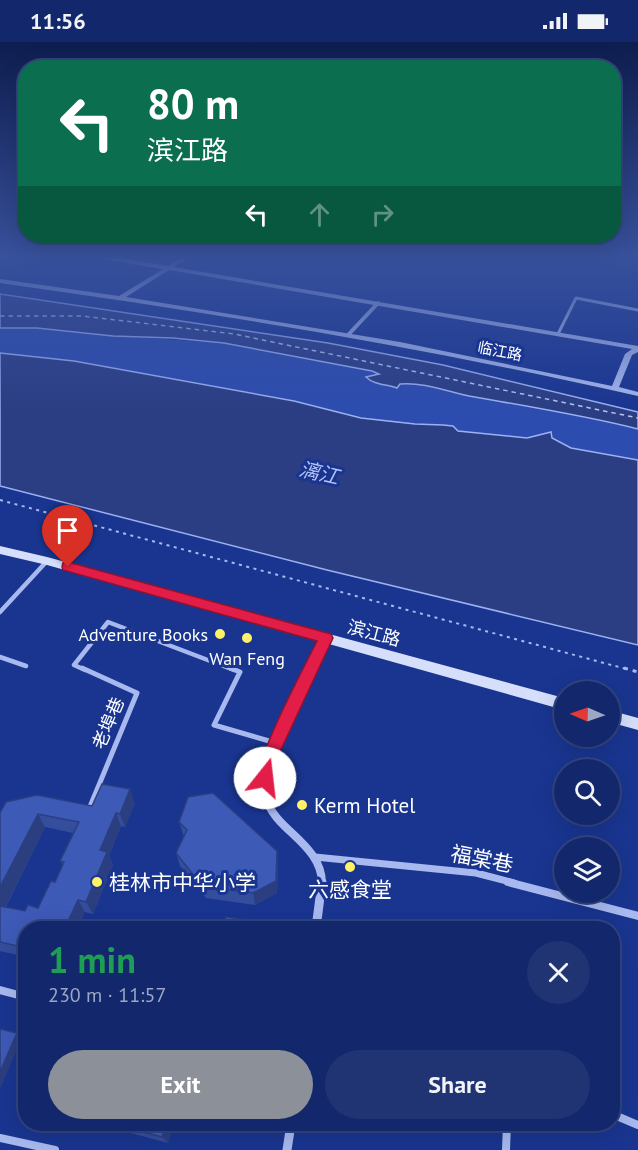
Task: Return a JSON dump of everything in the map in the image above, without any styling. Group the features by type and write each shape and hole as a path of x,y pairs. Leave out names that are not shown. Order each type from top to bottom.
{"main road":[{"name":"滨江路","path":"0,550 554,701"},
{"path":"620,719 638,724"}],"street":[{"name":"临江路","path":"180,308 348,335 638,394"},
{"path":"348,335 374,308"},
{"path":"405,308 638,349"},
{"path":"614,389 629,354 638,349"},
{"path":"317,921 322,878 315,857 273,816 265,797 265,778 270,756 326,638"},
{"name":"福棠巷","path":"315,857 476,873 638,916"},
{"path":"0,990 18,995"},
{"path":"620,1117 638,1125"},
{"path":"287,1150 290,1131"},
{"path":"506,1150 507,1131"},
{"path":"0,1138 55,1150"}],"lane":[{"path":"558,334 571,308"},
{"path":"0,612 47,561"},
{"name":"老埠巷","path":"78,807 88,809 137,693 74,665 108,622 240,672 214,725 276,743"},
{"path":"0,657 26,666"}],"path":[{"path":"0,500 638,672"}],"shaded area":[{"path":"0,328 37,328 113,336 224,343 349,365 380,374 367,377 381,384 397,387 400,384 414,383 448,392 510,402 638,429 638,460 571,448 542,435 527,438 458,431 453,426 361,418 294,401 74,361 0,353"}],"water":[{"path":"0,308 92,308 328,343 443,365 638,412 638,429 426,386 400,384 397,388 369,380 366,377 379,374 372,371 224,343 113,336 37,328 0,328"},
{"name":"漓江","path":"0,353 74,361 294,401 361,418 453,426 458,431 527,438 551,432 552,438 571,448 638,460 638,645 327,570 0,486"}],"building":[{"path":"102,784 130,789 120,814 116,813 100,850 107,852 86,902 78,900 68,921 18,921 18,946 0,942 0,906 25,911 28,905 38,908 51,881 55,882 64,862 60,861 79,822 38,814 0,887 0,813 6,802 37,795 92,806"},
{"path":"213,793 277,851 276,881 253,893 202,886 176,853 187,830 179,822 188,797"},
{"path":"226,917 254,921 225,921"},
{"path":"0,1029 17,1033 0,1072"},
{"path":"139,1131 164,1131 162,1137"}],"ferry route":[{"path":"0,316 82,316 234,334 638,418"}],"place":[{"name":"Adventure Books","path":"220,634"},
{"name":"Wan Feng","path":"247,638"},
{"name":"Kerm Hotel","path":"302,805"},
{"name":"六感食堂","path":"350,867"},
{"name":"桂林市中华小学","path":"97,882"}],"route":[{"path":"68,567 326,638 270,756 265,778"}]}
